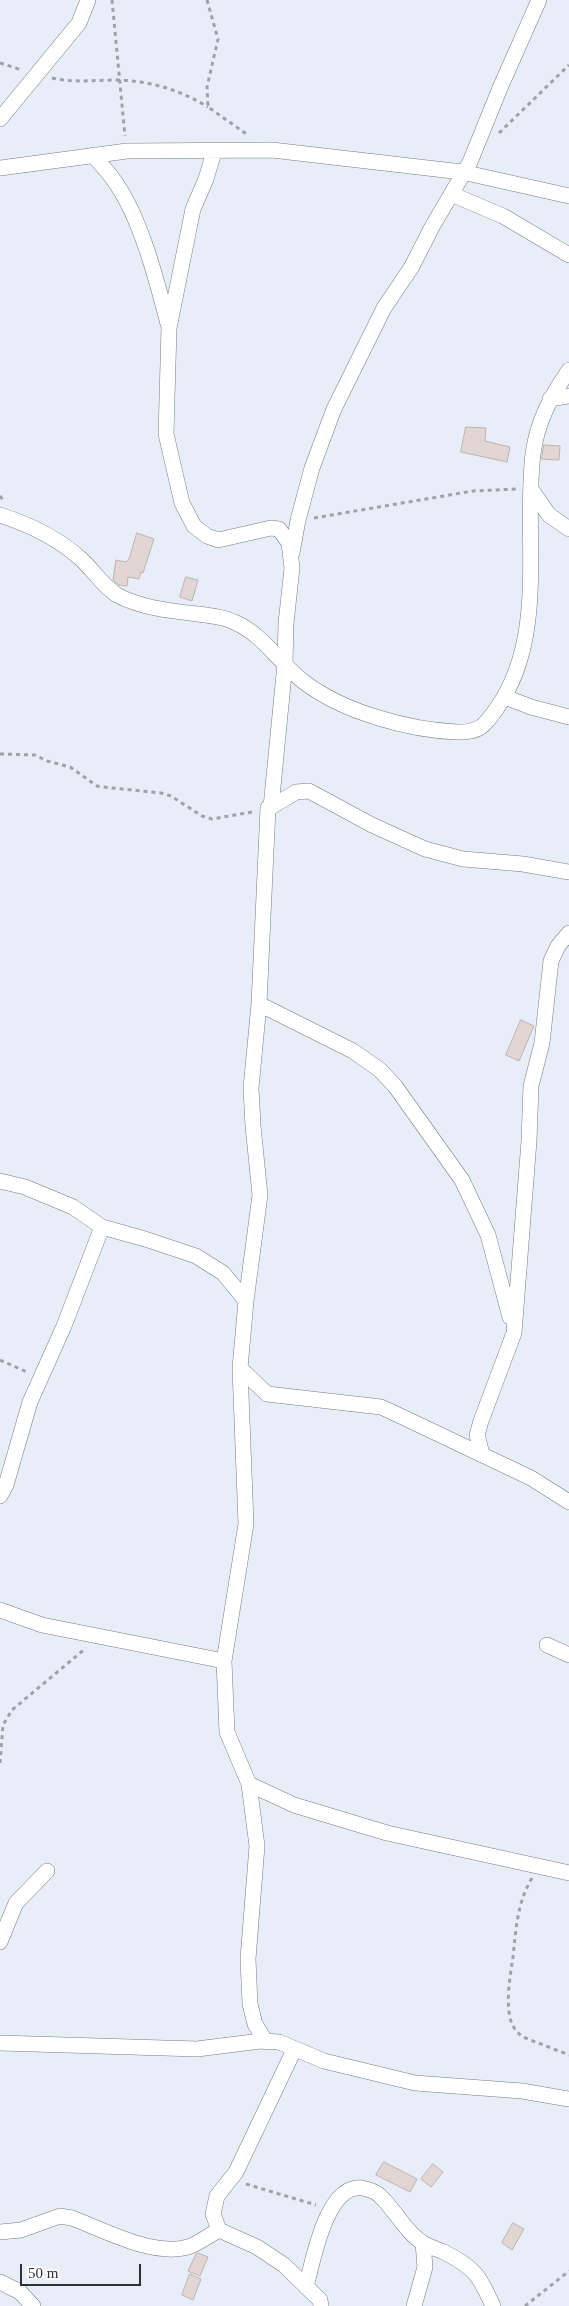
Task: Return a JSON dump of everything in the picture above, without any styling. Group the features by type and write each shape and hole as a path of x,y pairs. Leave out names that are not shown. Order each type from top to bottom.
{"street":[{"path":"0,119 79,24 88,0"},
{"path":"266,2042 255,2024 250,2004 248,1959 257,1846 249,1784 226,1732 224,1661 246,1524 240,1368 246,1301 260,1195 252,1126 251,1088 259,1004 269,807 285,664 286,622 292,555 298,520 312,468 334,410 384,308 412,268 462,172 470,162 539,0"},
{"path":"0,168 127,151 214,152 272,150 462,172 569,196"},
{"path":"214,152 206,179 193,209 169,328 166,434 182,503 194,526 207,536 218,540 271,528 279,529 289,543 292,555"},
{"path":"94,155 114,180 141,234 156,277 169,328"},
{"path":"450,194 503,216 569,255"},
{"path":"0,515 66,546 117,594 144,606 217,617 234,622 264,643 305,682 336,700 396,723 428,729 471,732 484,726 505,697 516,670 526,632 529,603 533,453 540,418 569,370"},
{"path":"550,399 569,396"},
{"path":"531,487 549,514 569,529"},
{"path":"505,697 531,707 569,717"},
{"path":"269,807 296,792 309,791 372,825 425,849 463,859 523,864 569,872"},
{"path":"482,1454 478,1439 481,1421 514,1333 529,1141 531,1086 542,1042 551,961 558,946 569,933"},
{"path":"259,1004 353,1051 380,1070 411,1107 462,1180 488,1235 502,1280 514,1333"},
{"path":"0,1181 25,1187 73,1207 102,1227 145,1238 196,1256 223,1273 246,1301"},
{"path":"0,1496 6,1485 30,1402 64,1326 102,1227"},
{"path":"240,1368 267,1394 381,1407 531,1478 569,1502"},
{"path":"0,1610 42,1625 224,1661"},
{"path":"547,1644 569,1655"},
{"path":"249,1784 294,1805 387,1834 569,1873"},
{"path":"0,1942 16,1904 47,1871"},
{"path":"0,2043 197,2050 279,2042 294,2050 352,2069 415,2083 522,2092 569,2099"},
{"path":"294,2050 236,2172 217,2196 214,2204 214,2214 219,2230 257,2247 284,2265 320,2300 322,2306"},
{"path":"306,2287 330,2210 336,2200 346,2190 355,2187 365,2188 377,2193 423,2243 474,2270 494,2306"},
{"path":"0,2232 21,2230 60,2216 72,2218 154,2248 170,2249 188,2247 219,2230"},
{"path":"414,2306 425,2267 423,2243"},
{"path":"0,2282 20,2292 33,2306"}],"path":[{"path":"112,0 127,151"},
{"path":"207,0 218,39 207,87 208,108"},
{"path":"0,63 36,75 77,82 120,80 168,87 188,95 272,150"},
{"path":"498,134 569,65"},
{"path":"298,520 332,516 473,491 503,491 531,487"},
{"path":"0,754 23,753 34,755 47,761 70,767 97,786 161,793 171,796 202,816 212,819 269,807"},
{"path":"0,1360 41,1378"},
{"path":"0,1763 3,1725 12,1710 100,1636"},
{"path":"546,1868 538,1868 527,1887 519,1909 510,1978 509,2012 513,2027 522,2037 569,2055"},
{"path":"231,2178 299,2198 330,2210"},
{"path":"525,2306 569,2271"}],"building":[{"path":"466,427 486,428 485,441 510,447 507,462 461,452"},
{"path":"544,445 560,446 559,460 542,459"},
{"path":"137,533 154,539 143,573 141,572 139,579 128,577 127,586 119,585 113,580 116,560 126,562 129,559"},
{"path":"186,577 198,580 192,601 180,597"},
{"path":"521,1020 534,1026 519,1061 506,1055"},
{"path":"384,2162 417,2179 410,2192 376,2175"},
{"path":"433,2164 443,2172 431,2187 421,2179"},
{"path":"513,2223 524,2229 512,2250 502,2243"},
{"path":"198,2253 208,2257 200,2276 188,2271"},
{"path":"190,2274 201,2279 193,2300 182,2295"}]}
